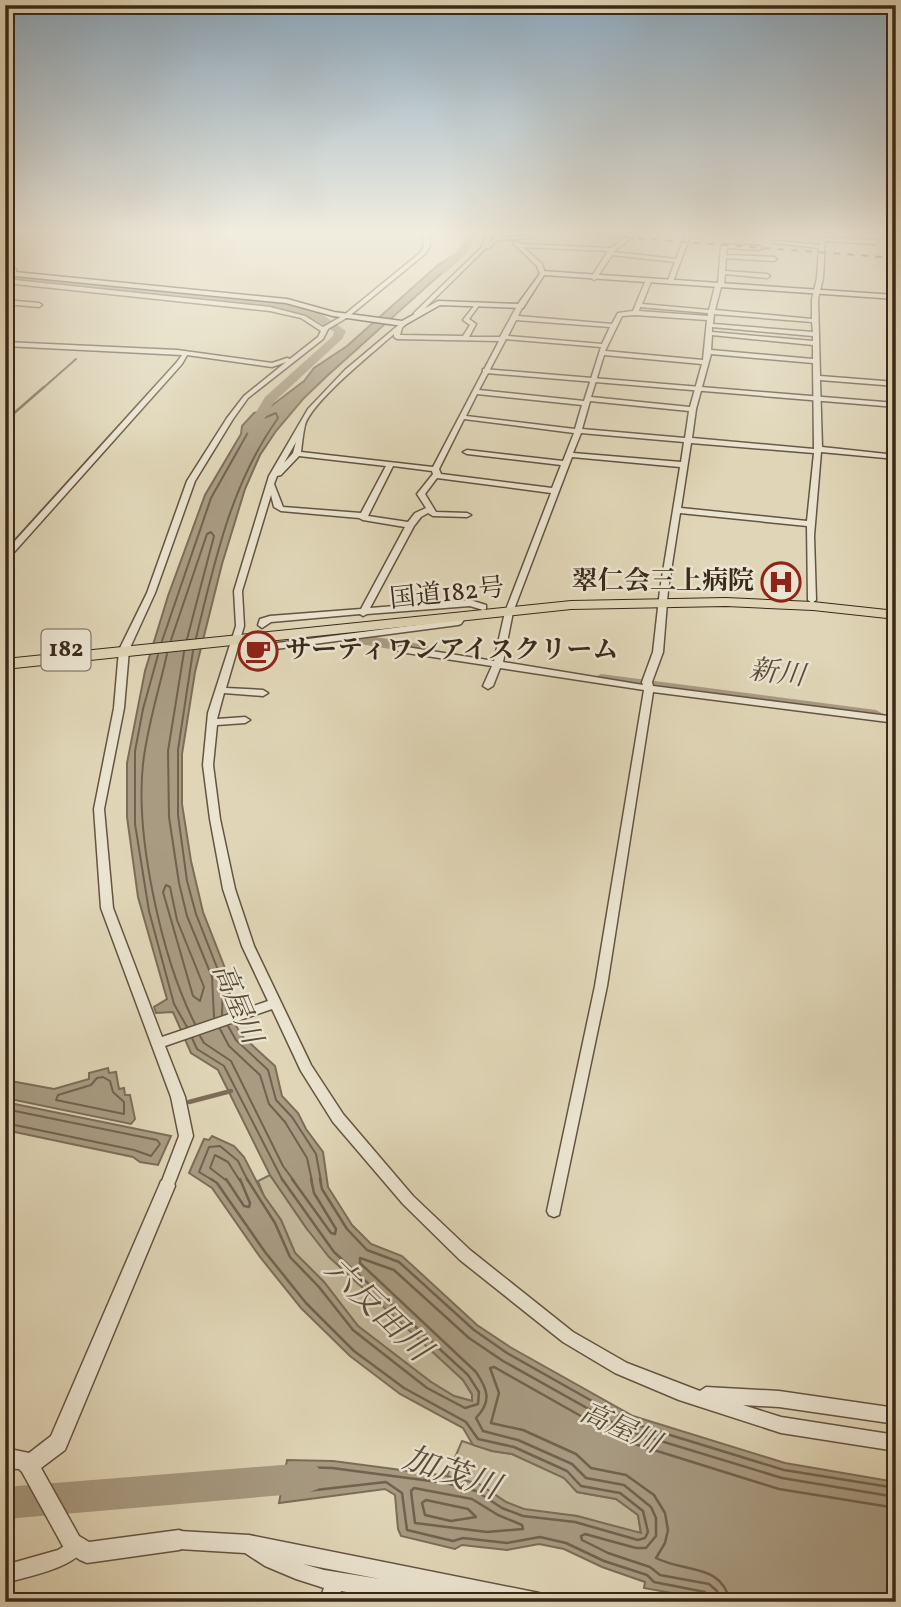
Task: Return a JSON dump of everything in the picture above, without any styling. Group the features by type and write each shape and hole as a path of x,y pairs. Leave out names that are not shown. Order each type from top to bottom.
{"highway":[{"name":"国道182号","path":"5,656 232,636 483,607 571,605 664,598 812,600 896,609"},
{"name":"国道182号","path":"664,598 813,606 896,615"},
{"name":"国道182号","path":"232,636 462,617 510,608"},
{"name":"国道182号","path":"5,664 132,646"}],"main road":[{"path":"298,306 345,318 400,325 432,306"}],"street":[{"path":"242,306 303,317 324,329"},
{"path":"30,1467 58,1443 186,1136 178,1097 161,1043 107,908 99,808 132,646 191,481 246,397 321,338 324,329 345,318 359,306"},
{"path":"416,314 424,306"},
{"path":"466,337 473,324 466,320 476,306"},
{"path":"467,515 433,513 421,494 436,471 461,416 520,306"},
{"path":"554,1211 601,986 649,690 647,685 658,652 693,409 706,357 713,306"},
{"path":"812,600 811,524 817,450 816,306"},
{"path":"488,686 497,663 510,608 578,430 603,350 620,314 636,309 816,343"},
{"path":"514,318 615,326"},
{"path":"710,321 816,327"},
{"path":"710,321 816,327"},
{"path":"400,325 397,337 502,338 603,350 817,361"},
{"path":"400,325 347,370 318,400 301,425 271,480 240,581 232,636 213,722 208,765 215,819 229,889 269,1006 338,1118 408,1200 466,1255 568,1337 621,1367 679,1392 780,1425 896,1443"},
{"path":"5,344 185,354 277,365 295,358"},
{"path":"5,557 180,363 185,354"},
{"path":"486,372 896,405"},
{"path":"817,378 896,384"},
{"path":"475,392 693,409"},
{"path":"461,416 689,441 896,457"},
{"path":"271,480 297,454 301,425"},
{"path":"467,452 685,465"},
{"path":"297,454 391,464 436,471 485,484 555,491"},
{"path":"364,516 391,464"},
{"path":"271,480 278,507 281,509 364,516 363,518 410,525"},
{"path":"363,612 410,525 418,515 430,509"},
{"path":"677,510 811,524"},
{"path":"262,625 263,621 270,619 470,603 483,607"},
{"path":"262,642 268,647 458,622 462,617"},
{"path":"400,649 896,720"},
{"path":"220,690 263,694"},
{"path":"213,722 245,720"},
{"path":"161,1043 269,1006"},
{"path":"679,1392 685,1387 711,1397 779,1399 896,1416"},
{"path":"5,1458 23,1460 30,1467 74,1545 87,1553 179,1540 249,1545 484,1589 539,1602"},
{"path":"5,1574 62,1557 74,1545"},
{"path":"249,1545 265,1558 335,1582 434,1593 484,1589"},
{"path":"328,1602 335,1582"}],"shaded area":[{"path":"270,1175 307,1229 463,1380 472,1395 472,1401 454,1396 431,1382 358,1326 324,1282 295,1253 281,1220 264,1196 258,1181"},
{"path":"462,1441 492,1451 512,1454 565,1478 577,1492 616,1499 638,1515 641,1534 577,1516 524,1510 479,1484 447,1476"}],"water":[{"name":"高屋川","path":"392,306 405,306 303,399 260,455 245,489 222,564 195,672 182,754 182,804 203,912 230,981 229,1012 241,1035 275,1066 282,1096 298,1113 323,1152 328,1187 352,1225 371,1244 402,1256 477,1325 510,1347 633,1416 785,1463 896,1482 896,1602 721,1602 644,1588 645,1582 602,1567 564,1549 539,1544 507,1550 462,1545 455,1549 401,1536 395,1495 385,1489 279,1503 287,1460 333,1461 447,1476 479,1484 506,1502 524,1509 577,1516 641,1533 638,1515 616,1499 577,1492 564,1478 512,1454 473,1445 463,1428 400,1394 350,1356 301,1308 260,1257 212,1188 189,1173 204,1139 209,1140 212,1136 234,1146 244,1157 264,1196 281,1220 295,1253 324,1282 358,1326 431,1382 454,1396 472,1401 472,1394 463,1380 329,1257 270,1175 218,1070 191,1053 173,1012 156,1013 154,1007 167,999 138,897 127,817 127,763 145,671 168,596 205,495 241,434 242,426 254,413 267,409 304,381 314,368 347,346"},
{"path":"108,1068 109,1073 116,1072 119,1089 124,1088 125,1095 130,1095 135,1119 131,1124 5,1098 5,1080 54,1089 89,1079 89,1073"},
{"path":"5,1102 171,1136 158,1165 140,1162 133,1157 5,1130"}],"waterway":[{"path":"251,431 269,400 338,337 340,331 307,312 284,306"},
{"path":"42,389 76,359"},
{"path":"153,389 178,361"},
{"path":"5,421 44,387"},
{"path":"5,551 154,387"},
{"name":"新川","path":"355,636 354,639 426,650"},
{"name":"新川","path":"601,679 642,684"},
{"name":"新川","path":"652,685 876,715"},
{"path":"189,1102 231,1091"},
{"name":"加茂川","path":"5,1506 17,1502 307,1478"}],"place":[{"name":"翠仁会三上病院","path":"781,582"},
{"name":"サーティワンアイスクリーム","path":"258,651"}],"water label":[{"name":"六反田川","path":"376,1311"}]}
